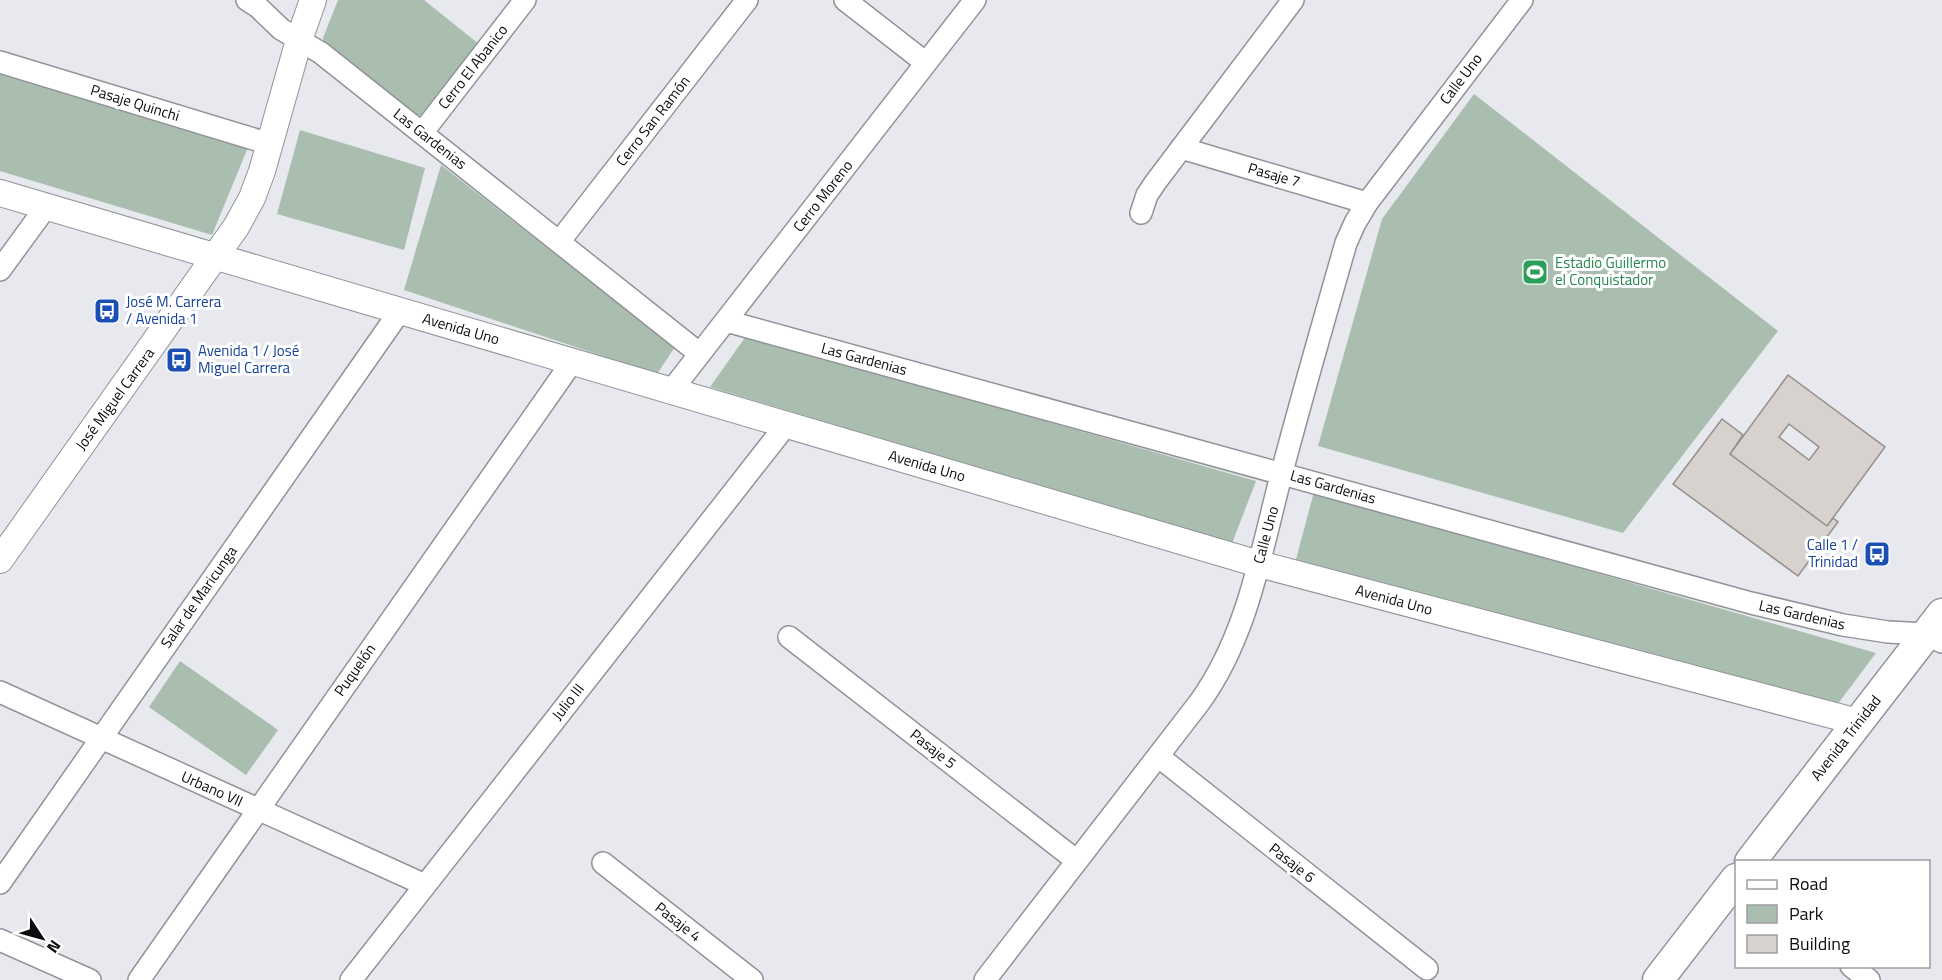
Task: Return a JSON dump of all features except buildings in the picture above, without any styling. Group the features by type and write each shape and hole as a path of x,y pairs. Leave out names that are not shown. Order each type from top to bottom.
{"main road":[{"name":"Avenida Trinidad","path":"1751,860 1858,722 1937,630"},
{"path":"1658,980 1735,880"}],"street":[{"name":"Las Gardenias","path":"247,0 258,7 281,29 321,53 700,354"},
{"name":"José Miguel Carrera","path":"0,560 217,257 236,227 252,198 262,171 299,40 313,0"},
{"name":"Cerro El Abanico","path":"422,133 525,0"},
{"name":"Cerro San Ramón","path":"559,242 747,0"},
{"path":"845,0 926,63"},
{"name":"Cerro Moreno","path":"671,391 975,0"},
{"path":"1141,213 1147,195 1293,0"},
{"name":"Calle Uno","path":"985,980 1199,703 1221,671 1237,634 1258,564 1346,243 1367,202 1522,0"},
{"name":"Pasaje Quinchi","path":"0,62 270,144"},
{"name":"Pasaje 7","path":"1181,148 1367,202"},
{"name":"Avenida Uno","path":"0,193 1258,564 1858,722"},
{"path":"0,270 46,207"},
{"name":"Salar de Maricunga","path":"0,883 400,311"},
{"name":"Las Gardenias","path":"726,321 1800,616 1888,632 1937,630"},
{"name":"Puquelón","path":"140,980 257,809 572,362"},
{"name":"Julio III","path":"351,980 786,425"},
{"name":"Pasaje 5","path":"789,637 1077,861"},
{"name":"Urbano VII","path":"0,692 425,885"},
{"name":"Pasaje 6","path":"1158,756 1426,969"},
{"name":"Pasaje 4","path":"603,863 752,980"},
{"path":"0,940 90,980"},
{"path":"1854,968 1869,980"}],"green space":[{"path":"338,0 424,0 480,45 425,114 416,116 324,46 323,38"},
{"path":"0,69 249,145 212,235 0,171"},
{"name":"Estadio Guillermo el Conquistador","path":"1474,94 1778,331 1623,533 1318,446 1382,219"},
{"path":"300,130 425,168 404,250 277,214"},
{"path":"441,165 675,347 657,374 404,290"},
{"path":"746,336 1256,481 1231,546 710,387"},
{"path":"1314,492 1876,653 1837,705 1295,563"},
{"path":"180,661 278,730 246,775 149,707"}],"place":[{"name":"Estadio Guillermo el Conquistador","path":"1535,272"},
{"name":"José M. Carrera / Avenida 1","path":"107,311"},
{"name":"Avenida 1 / José Miguel Carrera","path":"179,360"},
{"name":"Calle 1 / Trinidad","path":"1877,554"}]}
